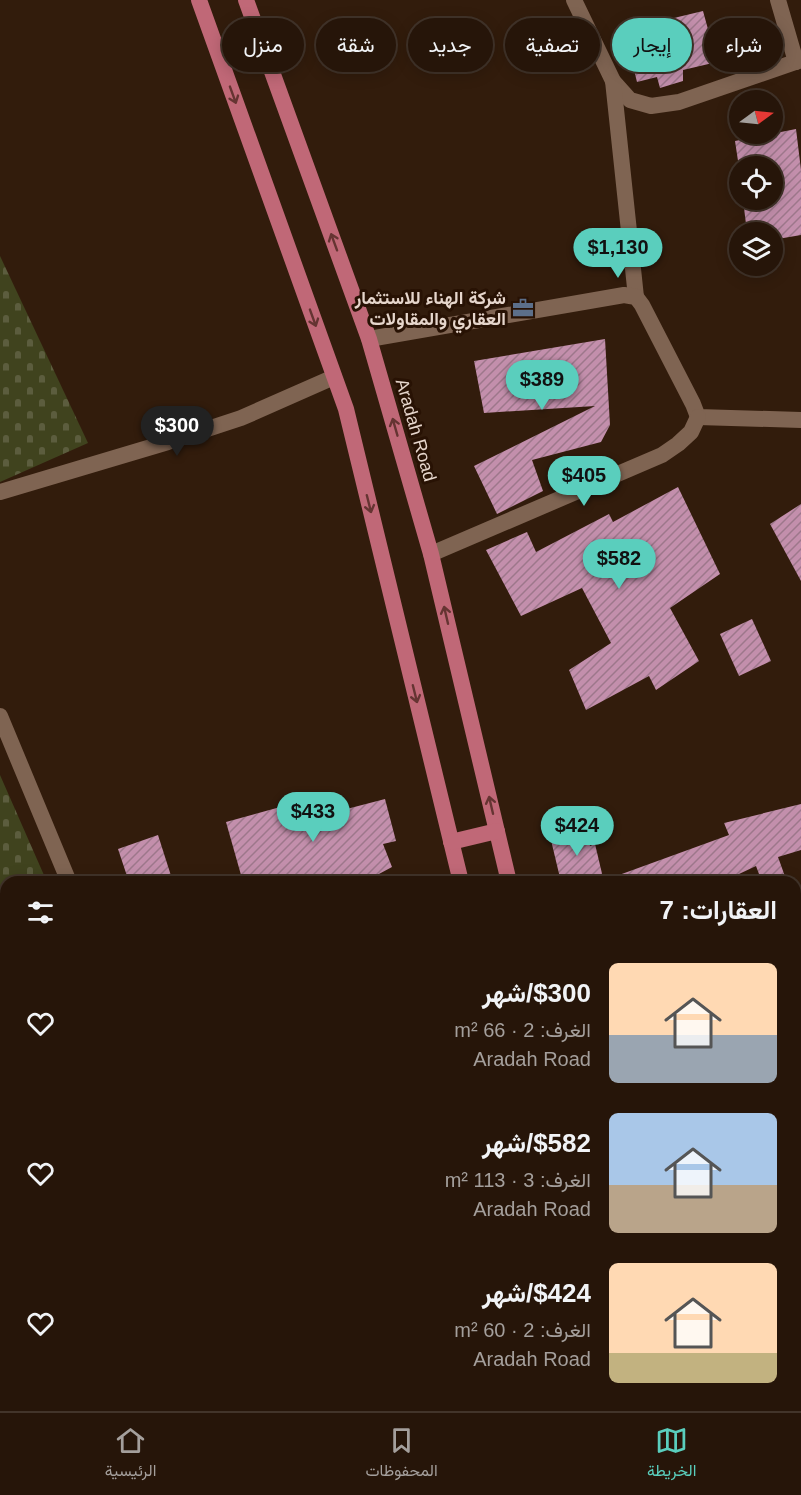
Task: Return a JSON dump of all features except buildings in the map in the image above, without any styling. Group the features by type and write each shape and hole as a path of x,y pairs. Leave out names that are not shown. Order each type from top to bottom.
{"main road":[{"path":"199,0 346,409 460,876"},
{"name":"Aradah Road","path":"246,0 369,339 431,554 508,876"},
{"path":"451,842 497,831"}],"street":[{"path":"574,0 613,81 630,100 651,106 679,102 798,61 777,0"},
{"path":"431,554 662,455 691,432 698,417 683,384 636,297 613,81"},
{"path":"369,339 624,295 636,297"},
{"path":"0,492 241,418 334,377"},
{"path":"698,417 801,420"},
{"path":"0,716 67,876"}],"green space":[{"path":"0,256 88,443 0,482"},
{"path":"0,775 44,876 0,876"}],"place":[{"name":"شركة الهناء للاستثمار العقاري والمقاولات","path":"523,308"}]}
